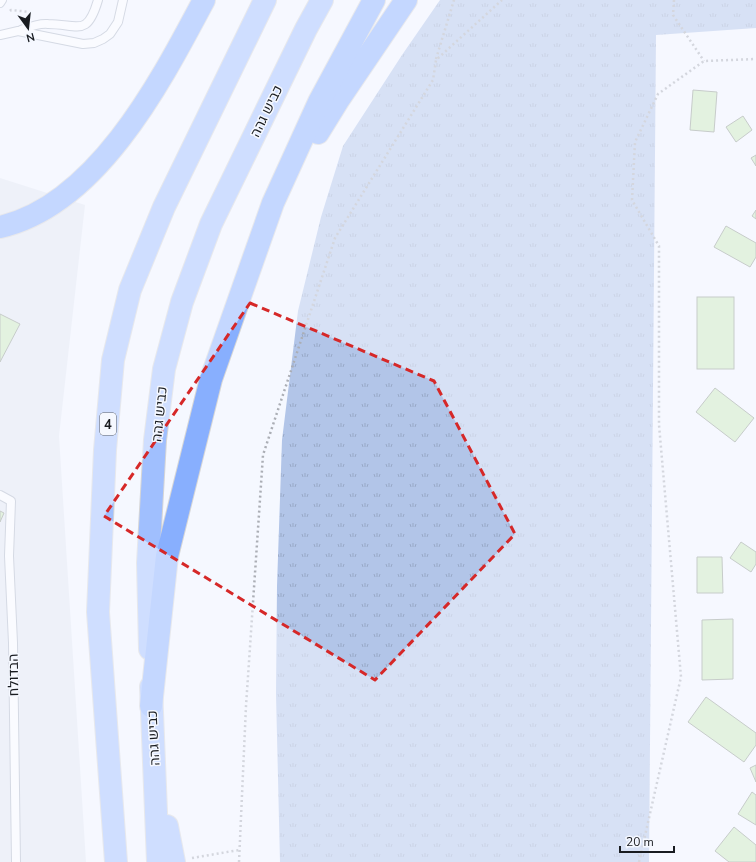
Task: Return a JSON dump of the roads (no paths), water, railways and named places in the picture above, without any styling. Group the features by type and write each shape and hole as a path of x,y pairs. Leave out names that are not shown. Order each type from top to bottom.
{"highway":[{"path":"0,227 50,206 68,194 102,160 121,138 140,111 164,72 204,0"},
{"name":"4","path":"116,862 98,612 105,450 113,360 130,290 164,207 265,0"},
{"name":"כביש גהה","path":"169,862 155,772 151,706 148,563 155,440 164,369 182,302 211,224 306,29 322,0"},
{"path":"151,706 168,556 211,379 273,204 320,102 374,0"},
{"path":"273,204 339,99 406,0"}],"lane":[{"path":"0,35 48,24 73,26 86,24 94,13 98,0"},
{"path":"18,31 83,44 94,43 106,37 118,22 123,0"},
{"name":"הבדולח","path":"0,495 11,501 9,556 13,643 16,862"}]}
